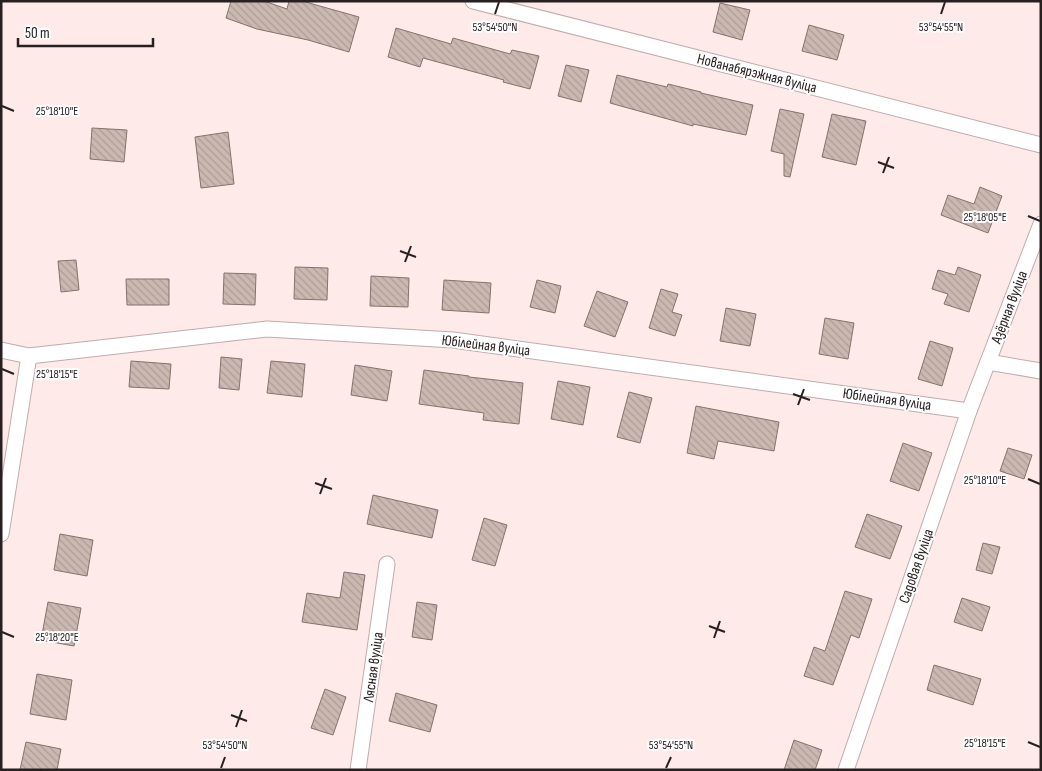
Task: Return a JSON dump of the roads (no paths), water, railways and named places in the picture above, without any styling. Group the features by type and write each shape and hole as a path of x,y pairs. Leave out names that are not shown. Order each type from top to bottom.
{"street":[{"name":"Нованабярэжная вуліца","path":"473,1 1041,145"},
{"name":"Азёрная вуліца","path":"988,362 1041,224"},
{"name":"Юбілейная вуліца","path":"1,350 29,356 268,329 454,340 969,411"},
{"path":"1,534 29,356"},
{"path":"988,362 1041,371"},
{"name":"Садовая вуліца","path":"846,770 969,411 988,362"},
{"name":"Лясная вуліца","path":"358,770 387,564"}]}
